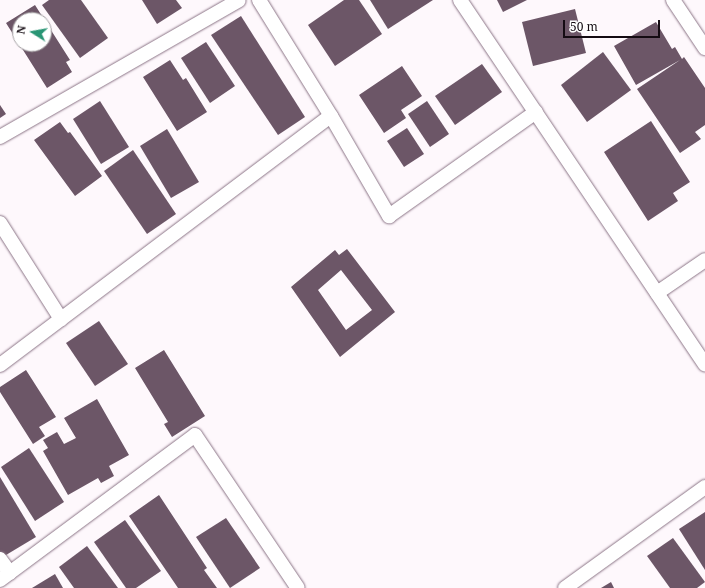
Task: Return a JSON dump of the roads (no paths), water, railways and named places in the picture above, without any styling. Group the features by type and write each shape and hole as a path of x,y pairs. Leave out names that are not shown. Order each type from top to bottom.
{"street":[{"path":"0,137 239,0"},
{"path":"259,0 331,116 389,216 536,112"},
{"path":"460,0 705,364"},
{"path":"673,0 705,48"},
{"path":"0,365 331,116"},
{"path":"0,223 61,319"},
{"path":"657,293 705,260"},
{"path":"0,559 5,577 195,435 291,585"},
{"path":"565,588 705,487"}]}
